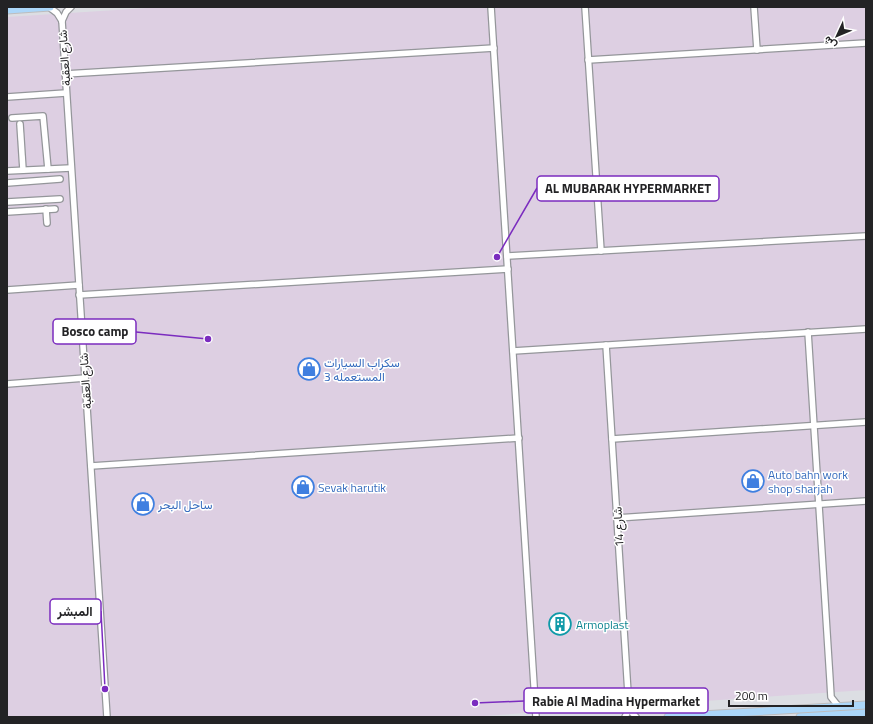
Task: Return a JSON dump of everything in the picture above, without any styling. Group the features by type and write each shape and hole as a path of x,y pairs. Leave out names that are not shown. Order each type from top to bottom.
{"main road":[{"path":"7,10 49,7"},
{"path":"668,717 866,705"},
{"path":"800,717 866,713"}],"street":[{"name":"شارع العقبة","path":"49,7 57,13 62,21"},
{"name":"شارع العقبة","path":"71,7 66,12 62,21 107,717"},
{"path":"491,7 536,716"},
{"path":"585,7 600,251"},
{"path":"754,7 757,50"},
{"path":"588,60 866,43"},
{"path":"65,74 494,48"},
{"path":"7,97 66,93"},
{"path":"12,118 43,116 48,169"},
{"path":"20,124 23,170"},
{"path":"7,171 71,168"},
{"path":"34,170 35,181"},
{"path":"7,183 60,179"},
{"path":"7,202 60,198"},
{"path":"37,200 37,210"},
{"path":"46,209 47,223"},
{"path":"7,212 55,209"},
{"path":"507,256 866,236"},
{"path":"79,295 508,269"},
{"path":"7,290 79,285"},
{"path":"513,351 866,329"},
{"path":"808,332 831,697 839,707"},
{"name":"شارع 14","path":"606,345 629,708 625,717"},
{"path":"7,384 85,378"},
{"path":"612,438 866,422"},
{"path":"90,466 519,438"},
{"path":"617,518 866,501"},
{"path":"824,708 831,697"},
{"path":"629,708 636,717"}],"shaded area":[{"path":"163,7 866,7 866,690 469,717 7,717 7,17"}],"place":[{"name":"AL MUBARAK HYPERMARKET","path":"497,257"},
{"name":"Bosco camp","path":"208,339"},
{"name":"سكراب السيارات المستعمله 3","path":"309,369"},
{"name":"Auto bahn work shop sharjah","path":"753,481"},
{"name":"Sevak harutik","path":"303,487"},
{"name":"ساحل البحر","path":"143,504"},
{"name":"Armoplast","path":"560,624"},
{"name":"المبشر","path":"105,689"},
{"name":"Rabie Al Madina Hypermarket","path":"475,703"}]}
